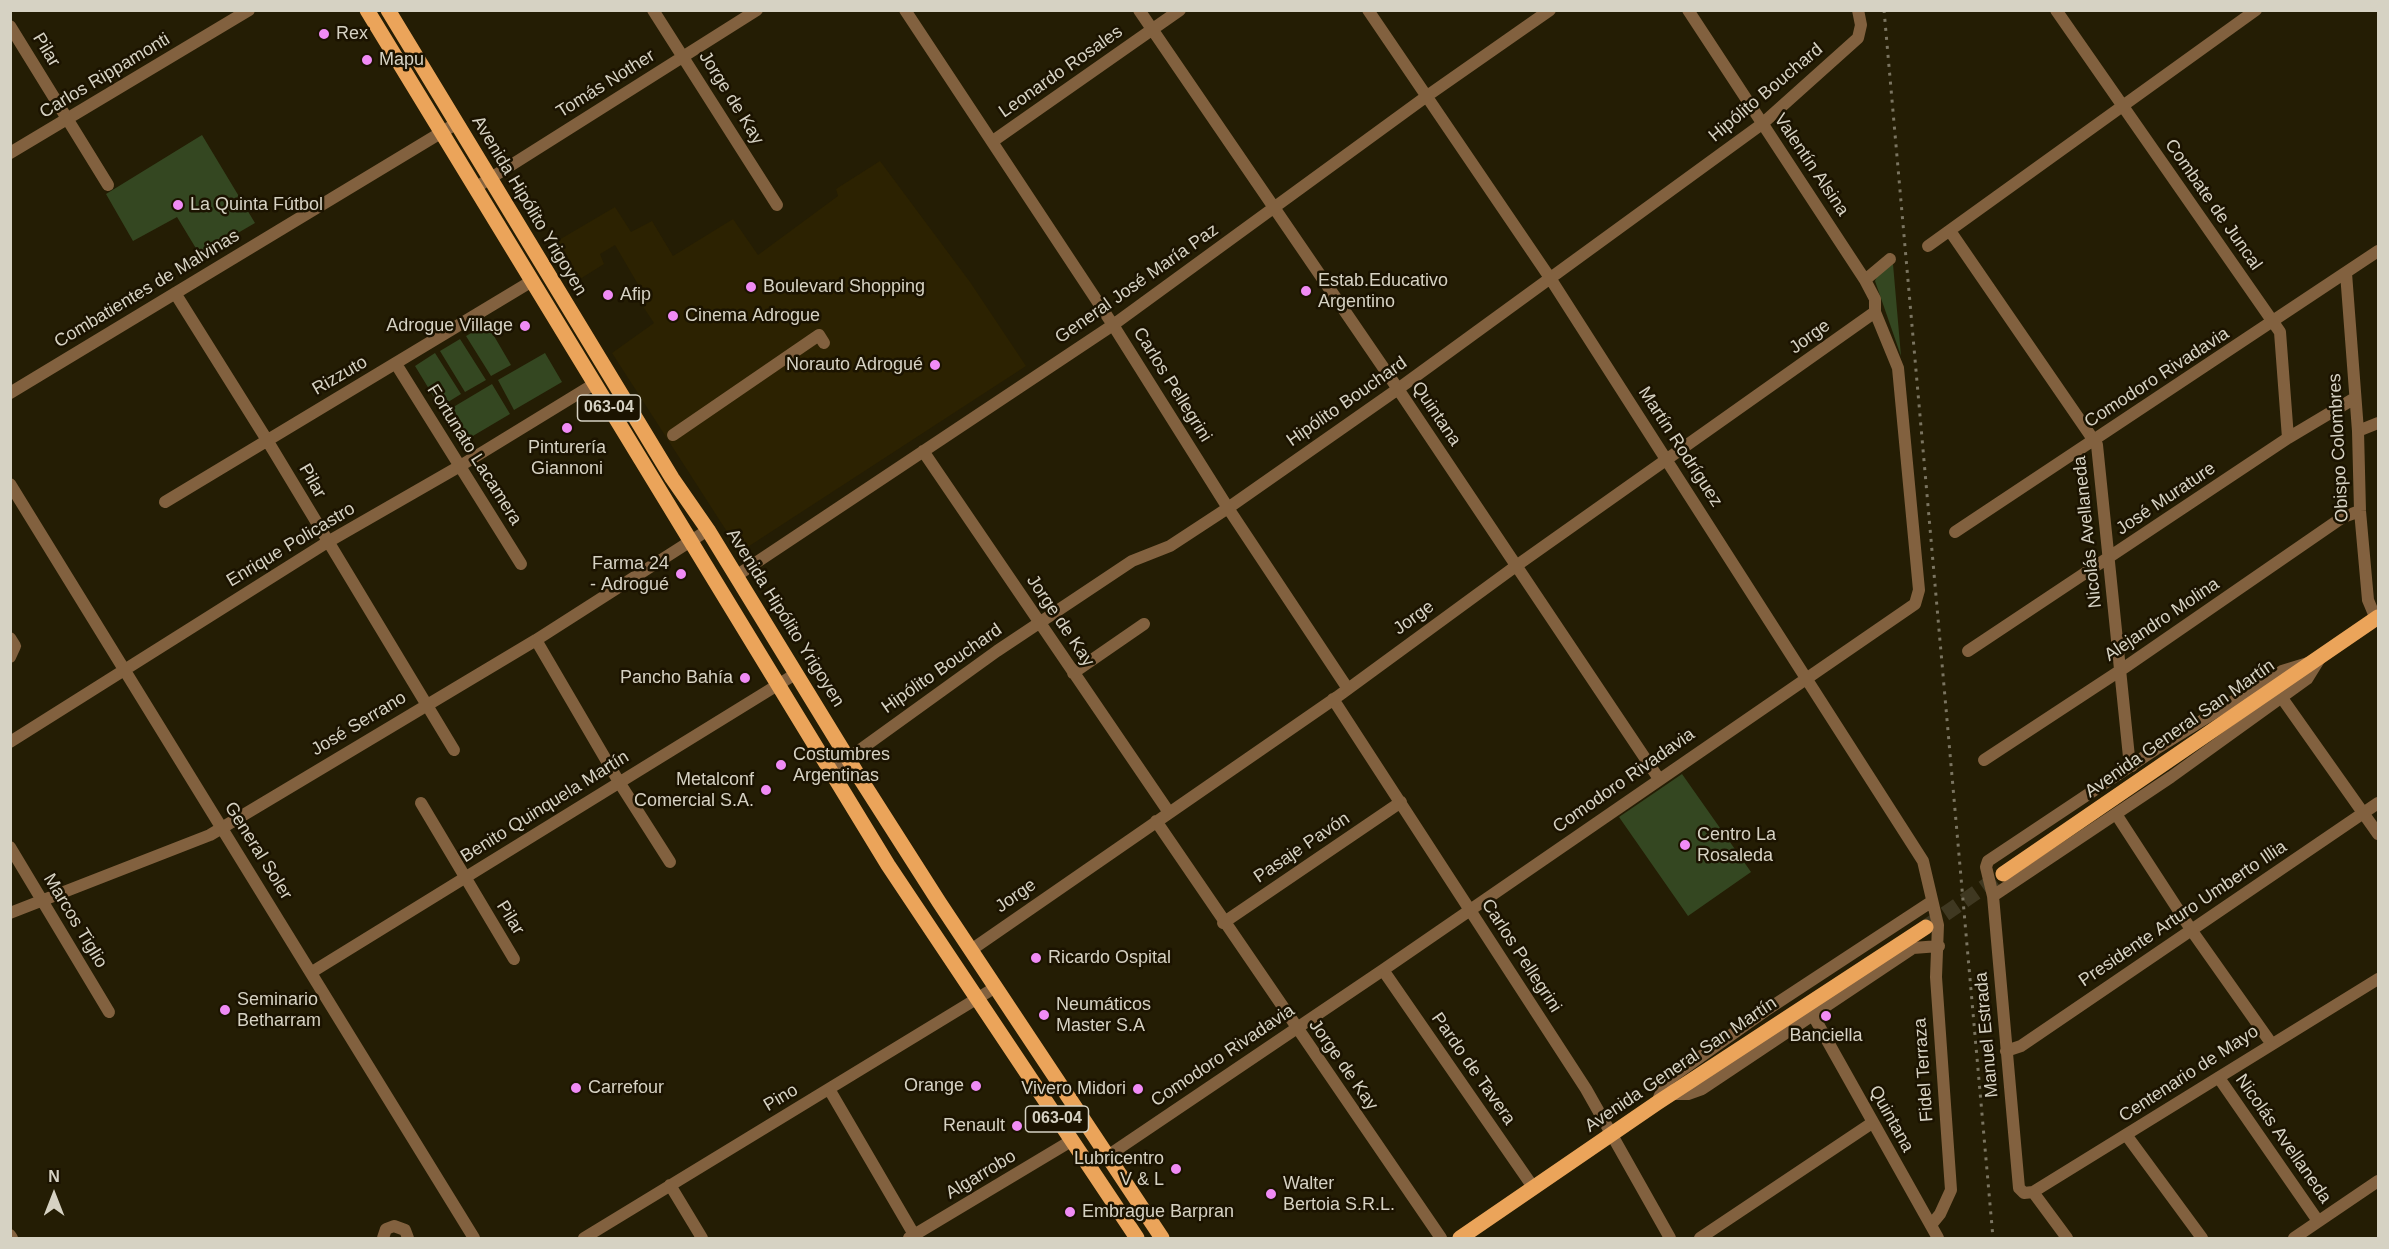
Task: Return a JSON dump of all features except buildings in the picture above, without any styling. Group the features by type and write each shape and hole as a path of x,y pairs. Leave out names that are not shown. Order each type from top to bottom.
{"main road":[{"name":"Avenida Hipólito Yrigoyen","path":"368,10 888,865 1137,1239"},
{"name":"Avenida Hipólito Yrigoyen","path":"388,10 672,478 708,530 848,758 1106,1157 1162,1239"},
{"name":"Avenida General San Martín","path":"1996,876 2278,692 2316,659 2377,618"},
{"name":"Avenida General San Martín","path":"1460,1239 1670,1094 1931,921"}],"street":[{"name":"Carlos Rippamonti","path":"10,153 249,10"},
{"name":"Jorge de Kay","path":"653,10 777,205"},
{"name":"Tomás Nother","path":"475,188 757,10"},
{"name":"Carlos Pellegrini","path":"905,10 993,141 1113,325 1228,508 1348,689"},
{"name":"Quintana","path":"1139,10 1398,389 1659,779"},
{"name":"Leonardo Rosales","path":"993,141 1180,10"},
{"name":"Martín Rodríguez","path":"1368,10 1550,278 1918,852 1927,873 1931,921"},
{"name":"General José María Paz","path":"736,576 1113,325 1427,96 1550,10"},
{"name":"Valentín Alsina","path":"1688,10 1865,280 1875,299 1875,312"},
{"name":"Hipólito Bouchard","path":"832,770 997,651 1132,561 1170,546 1228,508 1398,389 1762,124 1858,38 1860,33 1858,10"},
{"name":"Combate de Juncal","path":"2056,10 2273,323 2283,342 2288,438"},
{"path":"1928,246 2256,10"},
{"name":"Pilar","path":"10,26 108,185"},
{"name":"Combatientes de Malvinas","path":"10,393 457,123"},
{"name":"Nicolás Avellaneda","path":"1950,231 2094,441 2099,452 2129,757 2132,766"},
{"name":"Comodoro Rivadavia","path":"1955,532 2273,323 2379,250"},
{"path":"1865,280 1890,259"},
{"name":"Obispo Colombres","path":"2346,273 2358,431 2360,511 2368,600 2377,618"},
{"name":"Rizzuto","path":"165,502 532,280"},
{"name":"Pilar","path":"175,293 267,440 327,543 454,750"},
{"name":"Comodoro Rivadavia","path":"1106,1157 1383,970 1806,677 1910,609 1919,595 1898,368 1875,312"},
{"name":"Jorge","path":"971,950 1168,811 1348,689 1516,566 1668,461 1875,312"},
{"path":"673,435 819,335 824,343"},
{"name":"Fortunato Lacamera","path":"396,364 521,564"},
{"name":"Enrique Policastro","path":"10,742 327,543 460,466 594,384"},
{"name":"José Murature","path":"1968,651 2110,559 2288,438 2355,398"},
{"path":"2358,431 2369,429 2379,423"},
{"name":"Jorge de Kay","path":"923,451 1168,811"},
{"name":"General Soler","path":"10,484 474,1239"},
{"name":"Alejandro Molina","path":"1984,760 2121,670 2343,517 2360,511"},
{"name":"José Serrano","path":"10,913 196,842 223,828 536,640 708,530"},
{"path":"1073,673 1144,624"},
{"path":"10,638 15,646 10,657"},
{"path":"536,640 619,782 670,862"},
{"path":"1996,876 1986,867 1988,861 2282,671 2316,659"},
{"name":"Benito Quinquela Martín","path":"312,972 778,682 797,673"},
{"path":"1993,896 2116,814 2278,692 2379,834"},
{"name":"Carlos Pellegrini","path":"1333,699 1613,1134 1670,1239"},
{"name":"Pasaje Pavón","path":"1223,923 1401,802"},
{"name":"Pilar","path":"421,803 464,879 514,959"},
{"name":"Presidente Arturo Umberto Illia","path":"2006,1051 2021,1046 2379,803"},
{"path":"2116,814 2192,931 2271,1043"},
{"name":"Jorge de Kay","path":"1156,821 1223,923 1442,1239"},
{"name":"Marcos Tiglio","path":"10,847 109,1012"},
{"name":"Manuel Estrada","path":"1996,876 1993,896 2019,1188 2024,1193 2033,1192"},
{"path":"1657,1103 1664,1084 1669,1079 1766,1011 1931,902"},
{"name":"Fidel Terraza","path":"1931,921 1939,946 1936,977 1951,1190 1934,1222"},
{"path":"1670,1094 1688,1094 1702,1089 1814,1017 1913,948 1939,946"},
{"name":"Pardo de Tavera","path":"1383,970 1533,1187"},
{"name":"Centenario de Mayo","path":"2033,1192 2127,1136 2271,1043 2379,979"},
{"name":"Pino","path":"584,1239 996,987"},
{"name":"Quintana","path":"1814,1017 1872,1123 1934,1222 1938,1239"},
{"name":"Nicolás Avellaneda","path":"2219,1078 2318,1221"},
{"path":"829,1089 913,1237"},
{"path":"1700,1239 1872,1123"},
{"path":"2127,1136 2202,1239"},
{"name":"Algarrobo","path":"913,1237 1071,1142"},
{"path":"2294,1239 2379,1181"},
{"path":"670,1185 702,1239"},
{"path":"2033,1192 2067,1239"},
{"path":"383,1239 386,1229 394,1226 405,1230 408,1239"}],"shaded area":[{"path":"880,161 970,282 1026,366 740,552 612,353 654,323 638,299 643,293 615,245 600,254 604,264 572,284 547,247 615,207 631,232 652,221 673,256 733,219 758,255 838,196 836,189"}],"green space":[{"name":"La Quinta Fútbol","path":"202,135 255,223 200,255 177,217 133,241 106,194"},
{"path":"1893,264 1901,356 1875,281 1877,276"},
{"path":"487,324 511,365 491,376 466,336"},
{"path":"460,339 486,380 465,392 440,351"},
{"path":"435,353 461,394 440,407 415,366"},
{"path":"545,353 562,382 514,410 498,380"},
{"path":"492,384 510,414 461,443 445,412"},
{"name":"Centro La Rosaleda","path":"1682,774 1751,872 1688,916 1619,817"}],"tunnel":[{"path":"1926,927 2003,874"}],"railway":[{"path":"1884,10 1993,1238"}],"place":[{"name":"Rex","path":"324,34"},
{"name":"Mapu","path":"367,60"},
{"name":"La Quinta Fútbol","path":"178,205"},
{"name":"Boulevard Shopping","path":"751,287"},
{"name":"Estab.Educativo Argentino","path":"1306,291"},
{"name":"Afip","path":"608,295"},
{"name":"Cinema Adrogue","path":"673,316"},
{"name":"Adrogue Village","path":"525,326"},
{"name":"Norauto Adrogué","path":"935,365"},
{"name":"Pinturería Giannoni","path":"567,428"},
{"name":"Farma 24 - Adrogué","path":"681,574"},
{"name":"Pancho Bahía","path":"745,678"},
{"name":"Costumbres Argentinas","path":"781,765"},
{"name":"Metalconf Comercial S.A.","path":"766,790"},
{"name":"Centro La Rosaleda","path":"1685,845"},
{"name":"Ricardo Ospital","path":"1036,958"},
{"name":"Seminario Betharram","path":"225,1010"},
{"name":"Neumáticos Master S.A","path":"1044,1015"},
{"name":"Banciella","path":"1826,1016"},
{"name":"Orange","path":"976,1086"},
{"name":"Carrefour","path":"576,1088"},
{"name":"Vivero Midori","path":"1138,1089"},
{"name":"Renault","path":"1017,1126"},
{"name":"Lubricentro V & L","path":"1176,1169"},
{"name":"Walter Bertoia S.R.L.","path":"1271,1194"},
{"name":"Embrague Barpran","path":"1070,1212"}]}
